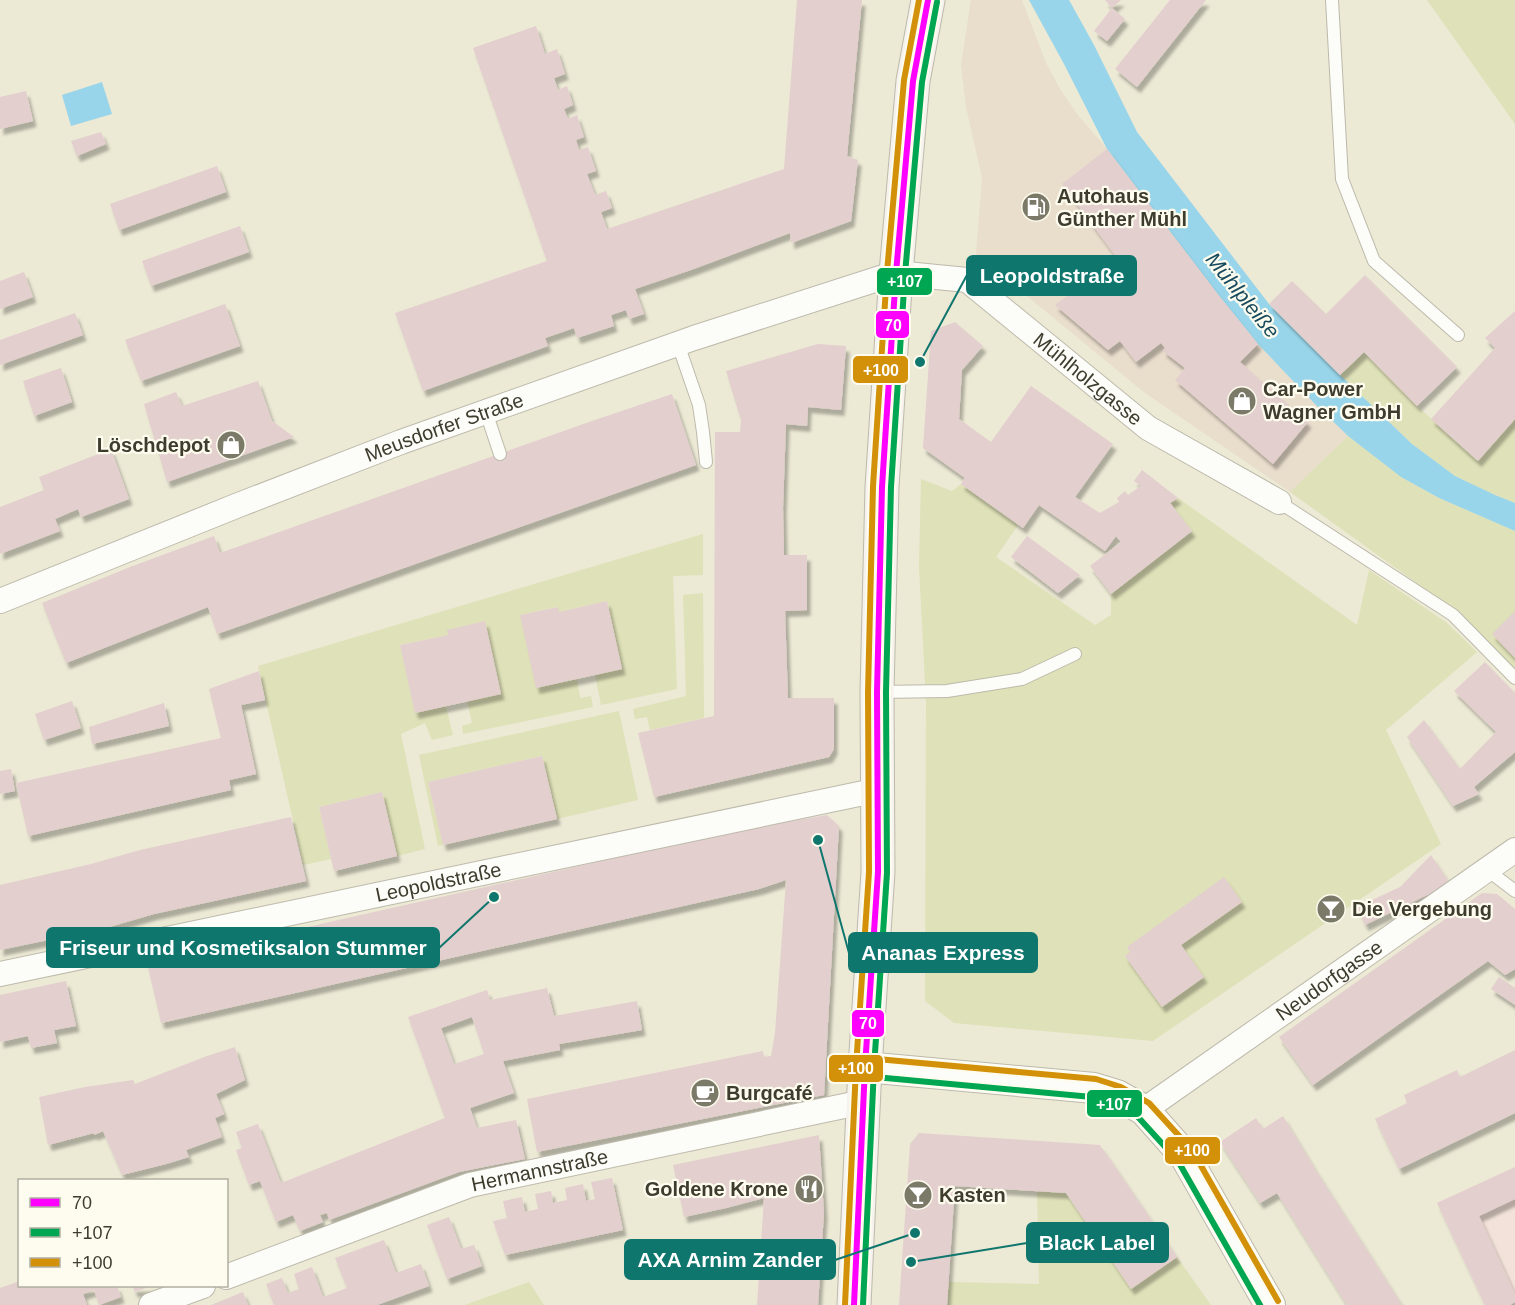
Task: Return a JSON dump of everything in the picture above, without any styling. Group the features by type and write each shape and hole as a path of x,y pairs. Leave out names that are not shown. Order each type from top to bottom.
{"main road":[{"path":"854,1305 863,1102 878,872 877,692 882,487 896,273 913,81 928,0"}],"street":[{"name":"Meusdorfer Straße","path":"0,601 401,442 678,344 896,273"},
{"name":"Mühlholzgasse","path":"896,273 967,280 1148,429 1279,502"},
{"name":"Leopoldstraße","path":"0,974 878,790"},
{"name":"Neudorfgasse","path":"1144,1110 1515,850"},
{"path":"865,1067 1094,1088 1117,1095 1144,1110 1185,1156 1270,1305"},
{"name":"Hermannstraße","path":"228,1275 470,1185 863,1102"},
{"path":"151,1305 200,1287"}],"lane":[{"path":"1332,0 1342,179 1374,261 1458,335"},
{"path":"678,344 699,405 706,462"},
{"path":"486,412 500,454"},
{"path":"1279,502 1453,615 1515,678"},
{"path":"877,692 947,691 1022,679 1075,654"},
{"path":"1486,869 1515,891"}],"shaded area":[{"path":"971,0 1022,0 1046,63 1077,114 1107,149 1258,344 1348,436 1290,492 1145,393 976,254 982,178 966,107 961,65"},
{"path":"1515,1167 1515,1302 1510,1305 1485,1305 1437,1203"}],"green space":[{"path":"1427,0 1515,0 1515,124"},
{"path":"1364,352 1417,406 1478,460 1515,419 1515,503 1455,476 1412,444 1340,375"},
{"path":"1348,436 1401,477 1439,498 1515,531 1515,670 1457,612 1290,492"},
{"path":"921,479 952,491 961,484 1018,525 996,557 1095,625 1111,615 1111,594 1192,531 1170,503 1178,498 1357,625 1369,570 1447,623 1477,652 1386,730 1441,844 1153,1041 954,1023 925,1001 926,702 919,567"},
{"path":"703,534 703,575 673,576 677,689 601,705 595,675 622,669 607,601 559,612 557,607 520,615 577,679 580,698 591,696 593,707 463,734 462,726 472,723 467,701 485,622 448,630 448,635 400,645 415,713 446,706 453,735 432,740 425,723 401,734 425,849 397,856 382,792 319,807 331,859 303,865 258,666"},
{"path":"703,593 704,718 650,730 647,717 635,719 633,709 686,696 683,595"},
{"path":"619,711 638,800 557,819 542,756 428,782 443,845 438,846 419,755"},
{"path":"1037,1191 1066,1193 1131,1288 1177,1257 1211,1305 947,1305 949,1282 1039,1284"},
{"path":"529,1282 544,1305 465,1305"}],"water":[{"name":"Mühlpleiße","path":"1029,0 1069,0 1137,132 1269,304 1412,444 1455,476 1515,503 1515,531 1439,498 1401,477 1348,436 1258,344 1107,149"},
{"path":"102,82 112,114 71,126 62,95"}],"building":[{"path":"797,0 862,0 847,156 858,160 851,221 791,243 790,233 635,289 644,314 629,319 626,310 611,315 614,326 577,338 574,328 545,338 548,346 423,391 395,313 547,261 473,48 536,26 545,54 557,49 565,74 554,78 558,90 567,86 573,105 564,109 568,119 577,115 584,137 576,140 579,150 588,147 596,171 587,174 595,195 606,191 612,208 601,212 607,229 784,169"},
{"path":"1105,0 1121,0 1112,8"},
{"path":"1170,0 1206,0 1137,87 1115,69"},
{"path":"1112,8 1125,19 1107,41 1094,31"},
{"path":"26,91 33,121 0,129 0,97"},
{"path":"101,132 106,144 77,156 71,141"},
{"path":"1107,149 1258,344 1240,362 1308,422 1273,464 1175,380 1185,368 1163,351 1165,348 1161,343 1136,362 1120,341 1108,350 1055,305 1117,258 1062,184"},
{"path":"217,166 226,192 119,230 110,204"},
{"path":"240,226 249,252 151,286 142,261"},
{"path":"24,272 33,297 0,309 0,281"},
{"path":"1365,275 1457,367 1417,406 1364,352 1340,375 1269,304 1292,281 1326,314"},
{"path":"225,304 240,346 141,381 125,340"},
{"path":"1515,311 1515,419 1478,461 1431,419 1495,348 1485,338"},
{"path":"75,313 83,335 0,365 0,340"},
{"path":"955,322 983,346 962,370 959,419 991,442 1031,386 1113,444 1075,497 1100,513 1119,502 1117,498 1125,491 1128,495 1141,486 1134,481 1142,470 1178,498 1170,503 1192,531 1111,594 1090,566 1121,542 1116,536 1105,551 1039,505 1023,528 961,484 965,478 923,448 931,331"},
{"path":"818,344 846,346 841,410 808,407 807,426 786,424 784,555 807,555 807,610 785,611 788,698 834,698 834,749 829,757 654,797 638,733 714,716 715,432 740,432 741,420 726,371"},
{"path":"61,368 72,402 34,416 23,381"},
{"path":"258,381 272,421 294,437 167,482 144,404 176,392 182,406"},
{"path":"672,394 696,465 217,634 208,607 66,663 42,603 214,536 220,553"},
{"path":"111,449 129,499 81,517 78,509 55,519 60,531 0,554 0,507 44,490 39,477"},
{"path":"1027,536 1080,575 1058,593 1011,557"},
{"path":"607,601 622,669 536,688 520,615 558,607 559,612"},
{"path":"1515,611 1515,658 1492,634"},
{"path":"485,621 501,694 415,713 400,645 448,635 447,630"},
{"path":"1485,662 1515,693 1515,752 1474,787 1479,794 1453,806 1407,737 1424,720 1460,769 1496,732 1454,691"},
{"path":"259,671 265,700 241,705 256,774 229,780 231,790 28,836 16,783 221,738 209,689"},
{"path":"72,701 81,728 44,740 35,714"},
{"path":"164,703 169,726 92,744 89,727"},
{"path":"542,756 557,819 443,845 428,782"},
{"path":"11,769 15,791 0,794 0,771"},
{"path":"382,792 397,856 334,871 319,807"},
{"path":"827,815 839,826 824,1095 537,1152 527,1099 763,1051 764,1057 771,1056 775,1033 786,880 759,889 161,1023 147,963 704,838"},
{"path":"291,817 306,881 154,914 106,928 0,950 0,885 140,850"},
{"path":"1431,855 1450,884 1365,925 1357,907 1400,887"},
{"path":"1224,877 1242,902 1181,945 1204,977 1162,1007 1125,956 1130,952 1127,947"},
{"path":"1482,893 1497,894 1515,909 1515,969 1505,975 1488,961 1313,1085 1279,1037"},
{"path":"1499,977 1515,988 1515,1005 1491,989"},
{"path":"66,981 76,1026 54,1030 57,1043 31,1048 28,1036 0,1042 0,995"},
{"path":"547,988 554,1016 637,1001 642,1030 559,1044 560,1050 503,1061 514,1093 470,1108 477,1128 516,1120 525,1159 459,1172 329,1220 327,1213 320,1215 323,1222 300,1231 293,1215 276,1222 260,1181 249,1185 236,1150 242,1148 236,1132 258,1124 281,1183 445,1118 408,1017 487,990 490,1000","holes":["472,1017 484,1054 454,1064 441,1028"]},
{"path":"235,1047 245,1080 216,1094 224,1114 215,1118 222,1137 186,1150 189,1157 122,1175 103,1131 48,1145 39,1097 133,1080 135,1084"},
{"path":"1515,1050 1515,1113 1399,1169 1375,1119 1407,1103 1404,1095 1457,1070 1460,1077"},
{"path":"1283,1116 1402,1305 1347,1305 1277,1193 1260,1203 1220,1142 1256,1118 1263,1129"},
{"path":"919,1133 1100,1145 1177,1257 1131,1289 1066,1193 955,1186 947,1305 899,1305 910,1144"},
{"path":"819,1135 824,1213 818,1305 757,1305 764,1198 684,1217 673,1165"},
{"path":"1515,1167 1515,1199 1479,1216 1515,1294 1515,1302 1510,1305 1485,1305 1437,1203"},
{"path":"612,1178 623,1230 505,1255 493,1221 507,1218 503,1201 522,1197 525,1212 538,1209 535,1194 551,1191 553,1203 567,1200 565,1188 583,1184 586,1201 595,1199 591,1182"},
{"path":"449,1217 461,1249 474,1245 482,1266 447,1279 427,1225"},
{"path":"384,1240 396,1273 421,1264 429,1286 377,1305 274,1305 266,1284 282,1278 288,1293 299,1289 294,1274 312,1267 323,1297 347,1288 335,1258"},
{"path":"18,1282 18,1287 117,1287 121,1297 99,1305 94,1290 83,1294 87,1305 0,1305 0,1288"},
{"path":"132,1287 148,1287 135,1292"},
{"path":"243,1292 248,1305 211,1305"}],"transit line":[{"name":"+100","path":"845,1305 856,1067 869,872 868,692 873,486 887,272 904,80 919,0"},
{"name":"70","path":"854,1305 865,1067 878,872 877,692 882,487 896,273 913,81 928,0"},
{"name":"+107","path":"863,1305 874,1068 887,873 886,692 891,487 905,274 922,82 937,2"},
{"name":"+100","path":"866,1058 1096,1079 1121,1087 1149,1103 1192,1150 1278,1301"},
{"name":"+107","path":"864,1076 1092,1097 1113,1103 1138,1117 1178,1161 1260,1305"}],"place":[{"name":"Autohaus Günther Mühl","path":"1036,207"},
{"name":"Leopoldstraße","path":"920,362"},
{"name":"Car-Power Wagner GmbH","path":"1242,401"},
{"name":"Löschdepot","path":"231,445"},
{"name":"Ananas Express","path":"818,840"},
{"name":"Friseur und Kosmetiksalon Stummer","path":"494,897"},
{"name":"Die Vergebung","path":"1331,909"},
{"name":"Burgcafé","path":"705,1093"},
{"name":"Goldene Krone","path":"809,1189"},
{"name":"Kasten","path":"918,1195"},
{"name":"AXA Arnim Zander","path":"915,1233"},
{"name":"Black Label","path":"911,1262"}]}
